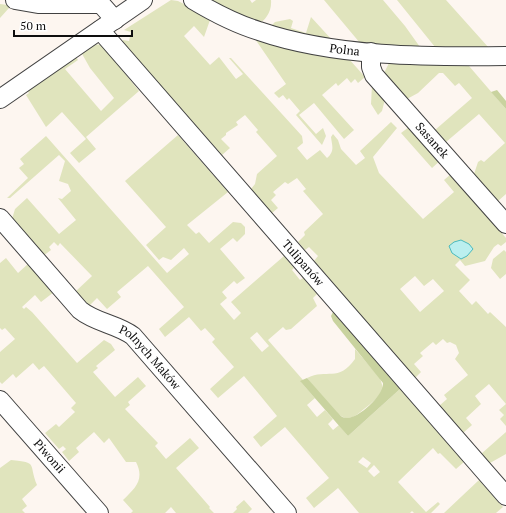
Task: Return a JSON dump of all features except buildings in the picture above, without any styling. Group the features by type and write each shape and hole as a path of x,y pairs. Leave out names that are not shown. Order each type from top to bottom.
{"street":[{"path":"15,0 38,4 101,4 115,20"},
{"path":"0,99 143,0"},
{"name":"Polna","path":"193,0 259,32 317,46 371,52 463,56 506,56"},
{"name":"Tulipanów","path":"100,30 506,496"},
{"name":"Sasanek","path":"371,52 370,67 374,74 506,224"},
{"name":"Polnych Maków","path":"0,218 80,310 89,317 123,330 133,336 287,513"},
{"name":"Piwonii","path":"0,400 99,513"}],"green space":[{"path":"171,0 178,1 207,16 210,20 204,37 194,26 184,36 210,65 219,57 236,79 243,74 229,58 231,58 302,136 303,143 297,148 307,160 320,150 327,158 330,155 332,151 331,137 333,134 338,140 341,149 356,165 365,158 360,151 391,122 397,128 373,157 379,173 423,219 454,192 444,180 451,174 506,238 506,242 501,246 498,244 494,247 485,261 465,266 460,260 455,265 470,280 459,291 472,305 476,301 488,314 490,312 506,327 506,404 489,384 475,396 481,404 466,418 472,425 463,433 439,406 447,399 444,395 468,375 455,359 459,353 456,345 450,342 447,343 443,339 436,345 433,342 420,353 423,356 414,364 421,372 415,378 314,261 318,256 309,247 305,250 298,242 305,235 304,232 323,214 303,191 306,189 297,178 288,184 285,182 273,192 276,195 271,200 278,208 272,213 251,189 255,184 257,174 277,156 256,132 258,130 245,115 236,122 238,125 226,133 226,135 221,139 230,148 222,155 122,42 123,40 129,41 131,32 124,30","holes":["415,276 424,286 433,279 444,291 420,312 400,289"]},
{"path":"206,0 250,0 252,3 256,0 271,0 271,4 268,15 256,26"},
{"path":"324,0 383,0 405,26 420,47 360,43"},
{"path":"397,0 446,0 489,48 435,47"},
{"path":"0,4 8,5 9,8 0,18"},
{"path":"311,17 333,41 275,29 272,25 275,22 290,19 293,21 291,28 306,33"},
{"path":"255,39 349,59 365,77 358,83 355,79 351,83 347,78 338,86 336,83 322,95 354,130 344,139 314,103 299,115 316,134 323,128 326,136 322,145 296,115 300,111 289,98 287,100 283,95 279,98 274,93 286,84"},
{"path":"93,44 102,45 139,91 86,137 96,149 79,163 70,153 86,139 62,112 46,127 26,95 29,93 25,88 76,57 78,60 65,69 101,111 114,98 90,68 81,52"},
{"path":"389,63 469,66 506,109 506,194 498,201 474,174 478,162 481,160 484,162 505,143 479,114 446,142 435,130 472,98 459,83 455,86 443,73 439,73 418,93 407,99 384,73"},
{"path":"372,85 385,99 382,111 378,115 371,104"},
{"path":"497,90 506,101 506,109 491,92"},
{"path":"409,127 442,159 432,168 401,133"},
{"path":"178,135 228,192 187,225 196,234 199,232 209,243 233,222 241,223 245,227 245,234 237,242 233,238 220,249 245,278 237,284 234,281 222,292 227,298 220,304 234,320 241,313 231,302 284,256 294,268 292,270 300,280 303,278 317,294 313,298 317,306 291,329 286,330 283,327 268,340 303,380 301,382 315,398 307,405 317,417 325,410 333,419 328,424 333,430 339,425 348,436 400,389 464,462 456,469 433,448 398,482 426,512 438,502 440,504 431,513 414,513 412,511 410,513 359,513 338,488 314,508 306,498 329,478 285,427 261,447 253,437 277,416 244,376 218,398 210,389 234,367 212,342 215,339 205,328 201,331 189,317 165,337 159,329 184,307 148,266 117,292 121,297 107,309 97,298 88,307 75,292 92,276 60,243 58,246 54,242 49,247 51,250 43,256 12,219 15,209 27,198 59,234 76,220 58,198 62,199 71,191 68,184 59,181 65,161 59,155 10,198 7,198 28,178 19,168 24,164 20,159 46,136 167,273 189,254 184,248 171,260 163,257 159,260 146,245 166,227 125,181","holes":["257,332 269,346 262,352 250,338","363,457 371,463 367,468 358,462","374,465 380,472 374,477 368,471"]},
{"path":"504,250 506,252 506,274 500,279 491,268 493,259"},
{"path":"6,258 18,273 29,263 54,292 41,302 35,295 22,307 24,309 26,307 32,312 77,363 104,340 111,344 115,350 96,366 98,368 93,372 115,397 138,377 146,386 128,402 130,405 125,409 158,443 155,446 166,459 190,438 199,448 176,468 214,513 176,513 171,507 165,513 131,513 133,511 123,500 135,487 139,479 139,468 136,462 126,462 109,438 104,443 94,432 76,448 79,452 69,461 62,452 66,449 63,446 59,449 45,433 56,424 59,427 75,412 71,408 76,403 44,366 39,370 33,363 16,378 13,374 2,384 0,382 0,352 15,339 5,328 2,330 0,328 0,263"},
{"path":"333,312 400,389 348,436 300,381 307,378 342,417 347,418 358,414 370,405 379,394 383,383 333,321 331,316"},
{"path":"355,349 380,378 383,388 370,404 351,418 346,418 337,413 331,407 307,378 314,375 332,374 343,371 355,359"},
{"path":"506,404 506,426 500,419 504,415 499,410"},
{"path":"506,432 506,454 490,463 481,454"},
{"path":"11,460 29,463 37,485 22,499 27,506 22,510 25,513 0,513 0,468"},
{"path":"479,480 503,507 496,513 444,513"},
{"path":"244,500 252,509 248,513 233,513 237,509 236,507"}],"water":[{"path":"461,240 469,244 473,249 467,256 461,259 452,253 449,246 454,242"}]}
